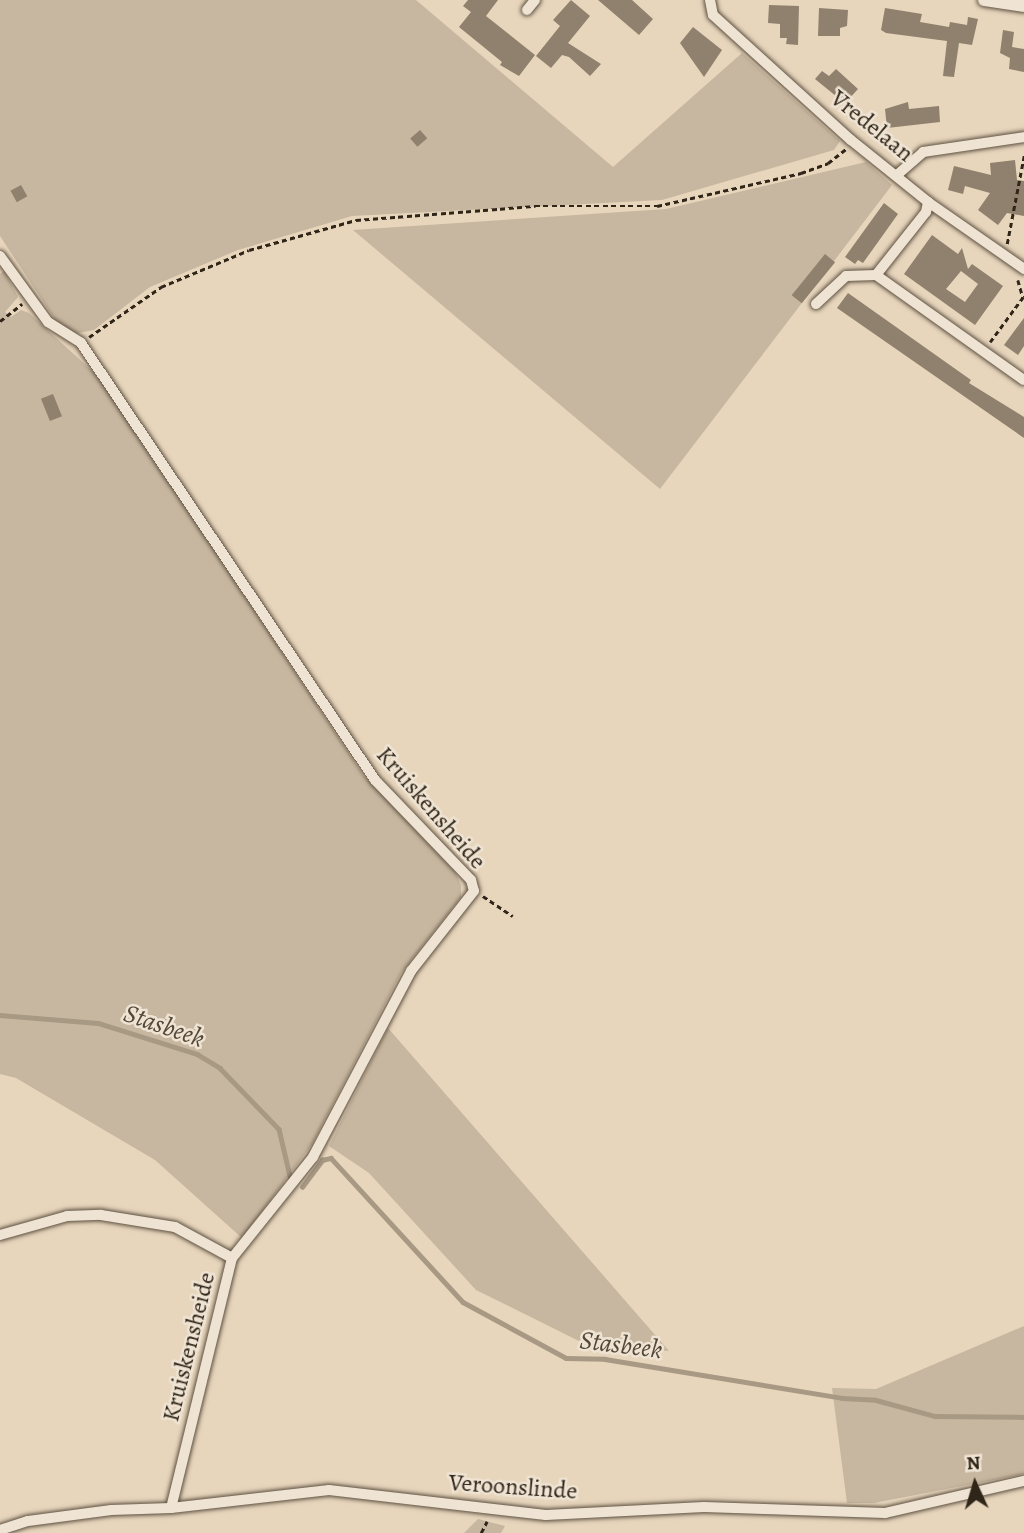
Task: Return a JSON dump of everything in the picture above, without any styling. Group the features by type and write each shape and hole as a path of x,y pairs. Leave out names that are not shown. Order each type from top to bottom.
{"street":[{"path":"527,10 535,0"},
{"name":"Vredelaan","path":"710,0 713,15 851,140 928,202 1024,269"},
{"path":"984,0 1024,6"},
{"path":"897,175 914,156 930,149 1024,137"},
{"path":"876,275 926,212 928,202"},
{"name":"Kruiskensheide","path":"0,256 48,322 81,343 375,780 471,880 474,891 411,971 313,1157 232,1258 171,1508"},
{"path":"817,304 846,276 876,275 1024,380"},
{"path":"0,1235 67,1216 101,1215 175,1227 208,1241 232,1258"},
{"name":"Veroonslinde","path":"0,1530 28,1521 111,1510 171,1508 329,1490 546,1515 704,1507 885,1513 1024,1481"}],"path":[{"path":"81,343 161,287 250,250 356,220 536,206 657,206 801,173 828,163 851,140"},
{"path":"1002,253 1012,234 1024,156"},
{"path":"984,351 1023,297"},
{"path":"0,321 28,298"},
{"path":"474,891 513,916"}],"shaded area":[{"path":"0,0 416,0 613,167 742,53 840,141 834,150 662,200 352,216 238,250 150,287 94,330 73,334 58,324 0,236"},
{"path":"866,162 892,185 660,489 353,230 666,209"},
{"path":"4,271 18,297 5,312 11,317 21,310 29,313 102,380 363,775 455,872 461,885 461,897 401,973 312,1144 242,1238 155,1160 16,1078 0,1074 0,274"},
{"path":"388,1028 669,1351 585,1344 476,1290 369,1173 329,1146"},
{"path":"1024,1326 1024,1474 874,1503 847,1503 832,1388 876,1389"},
{"path":"478,1519 505,1526 501,1533 464,1533"}],"building":[{"path":"468,0 498,0 486,16 535,55 519,76 500,65 502,62 459,27 471,12 463,6"},
{"path":"571,0 590,16 568,43 601,64 590,76 569,57 562,55 551,68 536,56 560,26 553,20"},
{"path":"598,0 632,0 653,19 639,35"},
{"path":"769,5 799,6 798,45 786,44 787,38 780,38 780,24 768,23"},
{"path":"819,8 848,10 847,26 840,28 840,36 818,36"},
{"path":"885,8 922,14 920,22 949,27 950,22 967,25 968,17 978,19 972,45 959,43 954,77 943,76 947,41 886,33 881,30"},
{"path":"693,27 722,50 704,77 680,43"},
{"path":"1003,30 1014,32 1012,47 1024,49 1024,72 1009,69 1010,58 1000,53"},
{"path":"836,69 858,89 848,100 842,101 815,79 822,71 829,76"},
{"path":"908,102 909,109 939,106 940,122 887,128 885,109"},
{"path":"420,130 427,138 417,147 410,139"},
{"path":"1015,160 1017,180 1024,181 1024,216 1007,213 998,225 978,210 990,193 965,186 963,194 948,190 954,166 991,175 990,163"},
{"path":"21,185 27,196 17,202 11,191"},
{"path":"884,203 898,214 863,263 858,260 855,264 845,257"},
{"path":"932,235 958,254 962,248 968,269 972,264 1003,286 975,325 904,274","holes":["961,271 978,284 965,302 946,289"]},
{"path":"825,254 835,262 802,303 792,295"},
{"path":"848,293 971,380 969,383 1024,417 1024,438 837,308"},
{"path":"1024,318 1024,346 1018,355 1004,345"},
{"path":"53,394 62,416 50,421 41,399"}],"waterway":[{"name":"Stasbeek","path":"0,1015 98,1023 197,1054 220,1068 279,1129 291,1180"},
{"name":"Stasbeek","path":"302,1187 322,1160 331,1158 463,1302 566,1358 605,1359 842,1398 876,1400 935,1416 1024,1417"}]}
